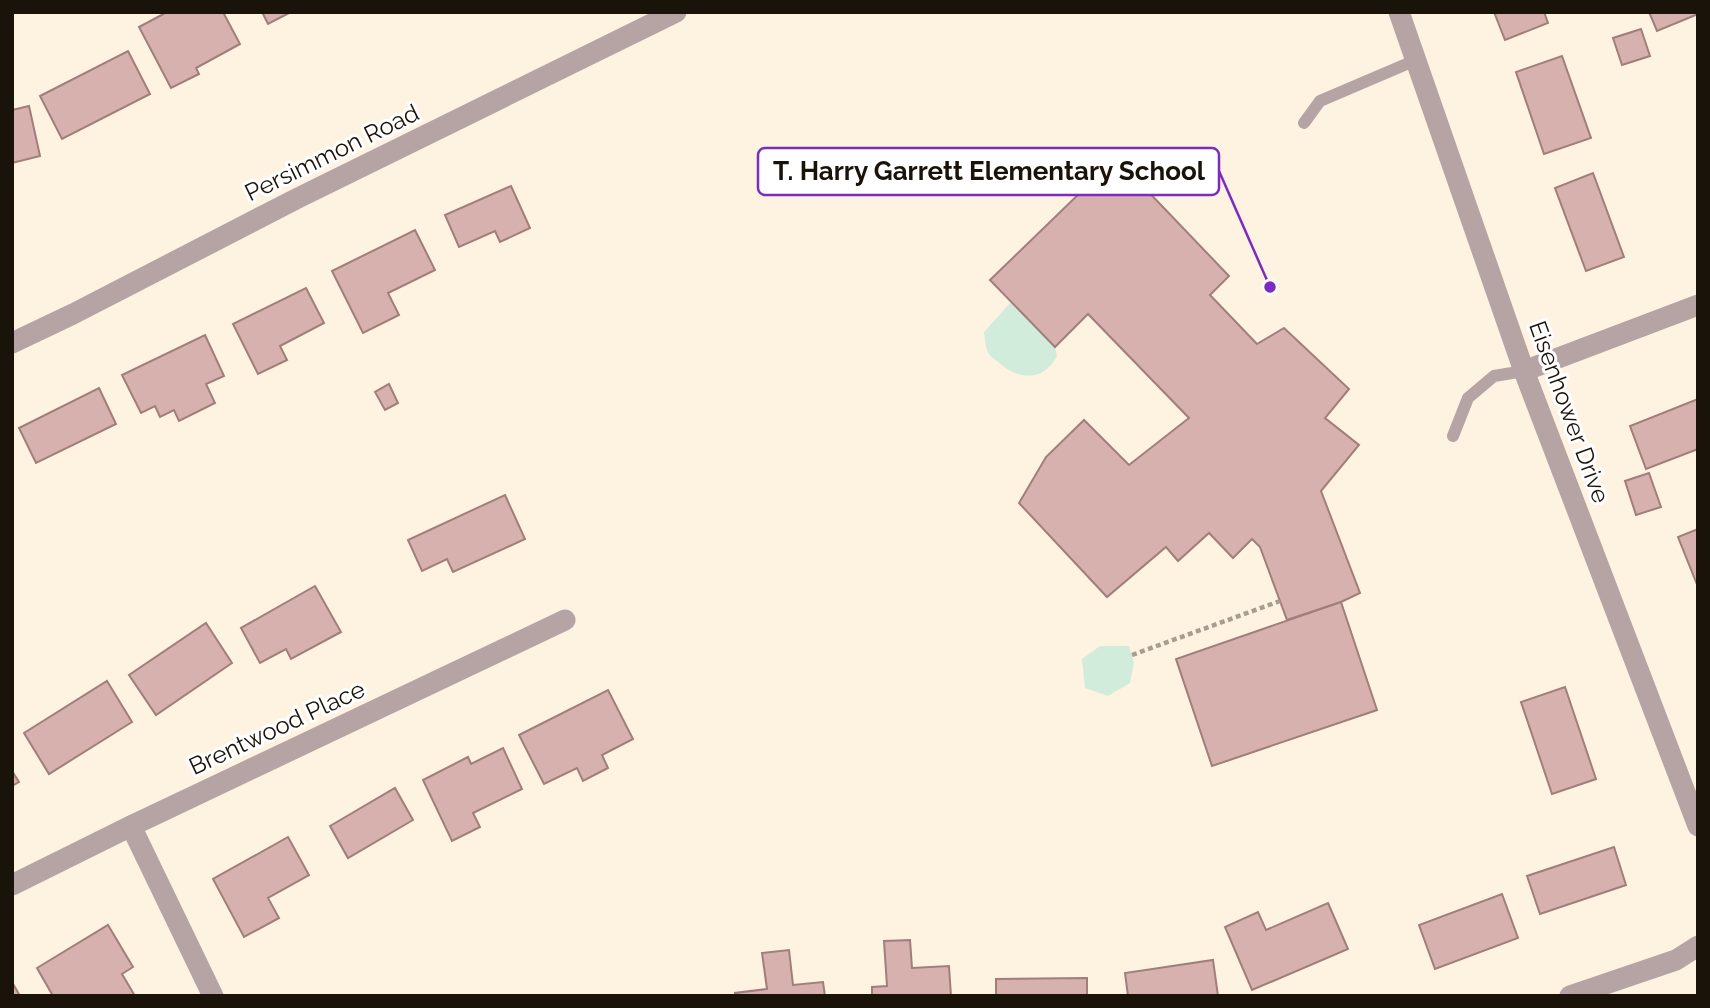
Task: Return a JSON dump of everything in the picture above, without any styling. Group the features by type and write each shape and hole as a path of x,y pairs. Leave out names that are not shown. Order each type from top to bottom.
{"street":[{"name":"Persimmon Road","path":"12,343 310,192 676,12"},
{"name":"Eisenhower Drive","path":"1399,12 1524,371 1698,827"},
{"path":"1524,371 1698,305"},
{"name":"Brentwood Place","path":"12,885 565,620"},
{"path":"131,826 213,996"},
{"path":"1570,996 1676,960 1698,946"}],"lane":[{"path":"1304,123 1320,101 1416,60"},
{"path":"1452,436 1468,398 1494,376 1524,371"}],"path":[{"path":"1132,655 1280,601"}],"green space":[{"path":"1011,302 1055,347 1057,356 1045,371 1029,376 1021,375 989,354 984,332"},
{"path":"1100,646 1129,646 1134,662 1130,683 1108,696 1085,688 1082,659"}],"building":[{"path":"167,12 223,12 240,44 196,68 199,74 171,88 139,27"},
{"path":"262,12 291,12 268,24"},
{"path":"1494,12 1544,12 1548,23 1505,40"},
{"path":"1649,12 1698,12 1698,14 1657,31"},
{"path":"1641,29 1650,56 1622,65 1613,38"},
{"path":"128,51 150,94 62,139 40,96"},
{"path":"1562,56 1591,138 1544,154 1516,72"},
{"path":"29,106 40,156 12,163 12,110"},
{"path":"1116,158 1229,276 1210,295 1257,344 1284,328 1349,389 1325,418 1359,445 1321,491 1360,593 1287,620 1260,547 1252,539 1233,558 1209,533 1178,561 1166,547 1107,597 1019,503 1046,457 1084,420 1129,465 1189,418 1088,314 1055,347 990,280"},
{"path":"1593,173 1624,257 1586,271 1555,188"},
{"path":"511,186 530,228 500,242 495,231 459,247 445,215"},
{"path":"415,230 435,270 388,293 399,315 363,333 332,271"},
{"path":"306,288 324,323 280,346 287,360 258,374 233,324"},
{"path":"205,335 224,376 206,384 215,403 179,421 174,410 160,417 155,406 141,413 122,375"},
{"path":"389,384 398,403 385,410 375,392"},
{"path":"99,388 116,424 36,463 19,428"},
{"path":"1698,399 1698,449 1646,469 1630,426"},
{"path":"1649,473 1661,507 1636,515 1625,481"},
{"path":"505,495 525,539 453,572 447,559 422,571 408,540"},
{"path":"1698,529 1698,587 1678,537"},
{"path":"315,586 341,632 291,659 286,649 260,663 241,628"},
{"path":"1341,602 1377,710 1212,766 1176,659"},
{"path":"206,623 232,663 156,715 129,675"},
{"path":"107,681 132,722 49,774 24,733"},
{"path":"1565,687 1596,779 1552,794 1521,702"},
{"path":"608,690 633,739 602,755 608,768 583,781 577,768 544,784 519,735"},
{"path":"503,748 522,789 473,813 480,827 452,841 423,780 468,757 471,764"},
{"path":"12,771 19,782 12,786"},
{"path":"395,788 413,820 348,858 330,826"},
{"path":"288,837 309,875 268,898 279,918 244,937 213,879"},
{"path":"1614,847 1626,885 1540,914 1527,876"},
{"path":"1502,894 1518,938 1435,969 1419,925"},
{"path":"1328,903 1348,949 1252,990 1225,927 1258,912 1266,930"},
{"path":"108,925 133,967 122,974 135,996 53,996 37,968"},
{"path":"910,940 912,968 949,966 951,996 872,996 872,987 887,986 884,941"},
{"path":"789,950 793,985 823,982 825,996 735,996 735,993 767,989 762,953"},
{"path":"1213,960 1218,996 1128,996 1125,973"},
{"path":"1087,978 1087,996 996,996 996,979"},
{"path":"12,982 20,996 12,996"}],"place":[{"name":"T. Harry Garrett Elementary School","path":"1270,287"}]}
